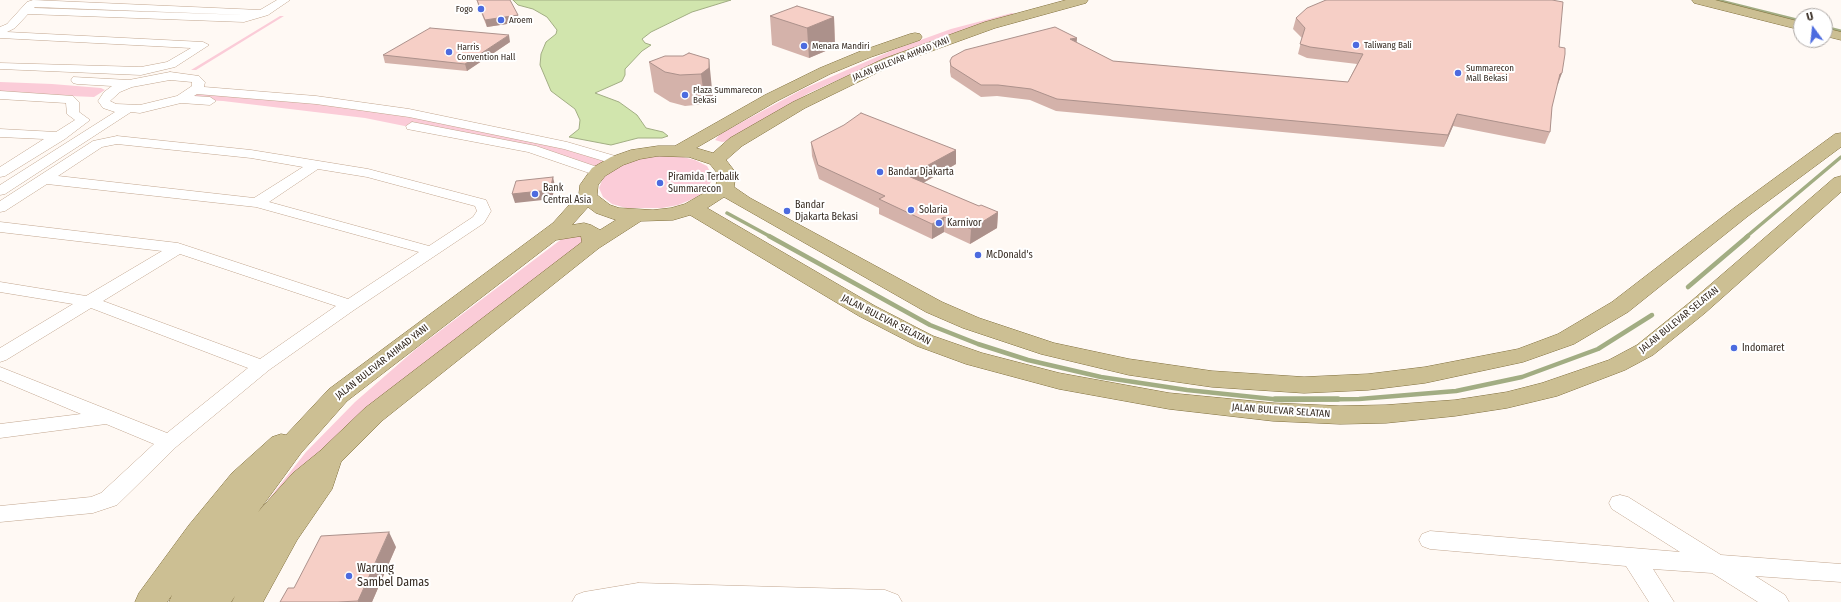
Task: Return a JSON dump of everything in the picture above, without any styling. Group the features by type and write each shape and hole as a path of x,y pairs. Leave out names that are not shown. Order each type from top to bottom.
{"main road":[{"path":"979,14 1034,0"},
{"name":"JALAN BULEVAR AHMAD YANI","path":"716,160 736,142 799,105 888,62 996,23 1080,0"},
{"path":"1699,0 1793,24"},
{"path":"1737,0 1793,14"},
{"name":"JALAN BULEVAR AHMAD YANI","path":"679,150 771,98 825,71 866,54 928,32"},
{"path":"710,132 708,140 711,144 736,142"},
{"path":"724,189 743,202 934,307 971,323 1049,349 1129,367 1212,379 1304,385 1368,382 1425,375 1516,356 1566,339 1620,307 1741,212 1831,147 1841,138"},
{"path":"700,214 703,203 724,189 727,181 727,173 716,160 700,154 679,150 636,154 617,161 598,172 589,185 588,196 603,210 634,217 673,214 700,214 708,213 710,209 723,203 743,202"},
{"name":"JALAN BULEVAR SELATAN","path":"700,214 867,311 925,341 974,359 1059,381 1169,401 1273,412 1386,414 1455,408 1507,400 1548,390 1617,365 1645,350 1697,308 1841,182"},
{"name":"JALAN BULEVAR AHMAD YANI","path":"184,602 253,498 292,446 338,395 560,227 588,196"},
{"path":"214,602 265,524 303,480 329,458 374,414 592,244 634,217"},
{"path":"549,235 584,229 592,234 592,244"},
{"path":"150,602 199,533 242,480 288,436 338,395"},
{"path":"247,602 287,532 318,489 329,458"}],"street":[{"path":"0,31 11,26 31,5 264,12 285,0"},
{"path":"0,35 203,45 171,65 141,71 0,66"},
{"path":"188,76 199,82 195,90 181,99 154,107 126,110 107,105 104,101 112,92 129,84 156,77 188,76"},
{"path":"0,77 129,84"},
{"path":"195,90 316,100 401,112 490,129 567,146 617,161"},
{"path":"0,95 72,100 73,114 84,120 0,173"},
{"path":"181,99 236,102 386,121 531,149 598,172"},
{"path":"0,191 126,110"},
{"path":"0,133 60,136"},
{"path":"0,208 98,144 117,140 251,154 368,173 481,203 484,211 479,220 350,305 262,366 169,442 109,499 102,503 0,514"},
{"path":"257,203 316,164"},
{"path":"46,179 257,203 431,252"},
{"path":"0,227 178,248 350,305"},
{"path":"0,356 178,248"},
{"path":"0,287 90,302 262,366"},
{"path":"0,373 169,442"},
{"path":"0,431 107,417"},
{"path":"1620,503 1778,602"},
{"path":"1430,540 1633,558 1841,573"},
{"path":"1633,558 1662,602"},
{"path":"584,602 638,593 877,600 890,602"}],"shaded area":[{"path":"513,0 731,0 692,12 651,32 642,39 645,43 651,45 642,51 625,69 625,75 622,81 595,93 619,102 637,115 646,128 663,132 668,136 662,138 638,138 611,145 569,137 579,129 580,120 575,109 551,91 540,65 541,54 546,42 556,34 557,30 547,17 533,9 518,5"},
{"path":"1012,13 1015,14 955,33 858,71 809,93 729,141 722,142 715,140 720,134 803,89 893,50 951,29"},
{"path":"280,16 284,16 196,70 191,70"},
{"path":"0,82 52,84 101,88 105,90 94,97 0,93"},
{"path":"195,90 409,113 617,161 598,172 558,157 365,118 223,101 181,99"},
{"path":"646,157 683,157 695,160 707,166 712,175 711,182 705,191 695,198 678,205 662,208 626,208 612,204 603,197 599,188 603,178 613,170 628,162"},
{"path":"582,233 585,241 276,500 268,500 306,452 355,402 416,349 567,235"}],"building":[{"path":"477,0 510,0 518,15 485,20"},
{"name":"Summarecon Mall Bekasi","path":"1326,0 1552,0 1563,2 1559,47 1565,48 1565,54 1562,73 1560,74 1552,107 1550,132 1457,114 1448,135 1057,99 1031,89 998,85 981,85 951,66 950,61 952,57 965,50 1055,27 1077,38 1070,39 1113,61 1348,82 1363,54 1310,47 1300,44 1305,28 1296,18 1307,8"},
{"path":"797,6 834,17 807,28 770,16"},
{"name":"Harris Convention Hall","path":"430,28 509,35 465,64 383,55"},
{"path":"689,53 709,59 709,68 701,74 680,75 665,72 649,62 665,56 683,56"},
{"path":"861,113 956,150 908,176 979,206 981,205 998,212 971,229 944,217 932,224 879,199 885,196 818,165 811,142 844,125"},
{"path":"553,177 550,190 512,194 516,181"},
{"path":"389,532 358,601 280,602 288,588 294,588 321,536"}],"waterway":[{"path":"1717,0 1793,19"},
{"path":"1833,29 1841,31"},
{"path":"1746,237 1841,157"},
{"path":"727,213 771,237"},
{"path":"769,236 930,325 978,344 1028,360 1101,377 1187,390 1282,400 1359,399 1456,391 1522,377 1598,349 1652,315"},
{"path":"1688,287 1748,236"},
{"path":"1275,399 1338,399"}],"place":[{"name":"Fogo","path":"481,9"},
{"name":"Aroem","path":"501,20"},
{"name":"Taliwang Bali","path":"1356,45"},
{"name":"Menara Mandiri","path":"804,46"},
{"name":"Harris Convention Hall","path":"449,52"},
{"name":"Summarecon Mall Bekasi","path":"1458,73"},
{"name":"Plaza Summarecon Bekasi","path":"685,95"},
{"name":"Bandar Djakarta","path":"880,172"},
{"name":"Piramida Terbalik Summarecon","path":"660,183"},
{"name":"Bank Central Asia","path":"535,194"},
{"name":"Solaria","path":"911,210"},
{"name":"Bandar Djakarta Bekasi","path":"787,211"},
{"name":"Karnivor","path":"939,223"},
{"name":"McDonald's","path":"978,255"},
{"name":"Indomaret","path":"1734,348"},
{"name":"Warung Sambel Damas","path":"349,576"}]}
